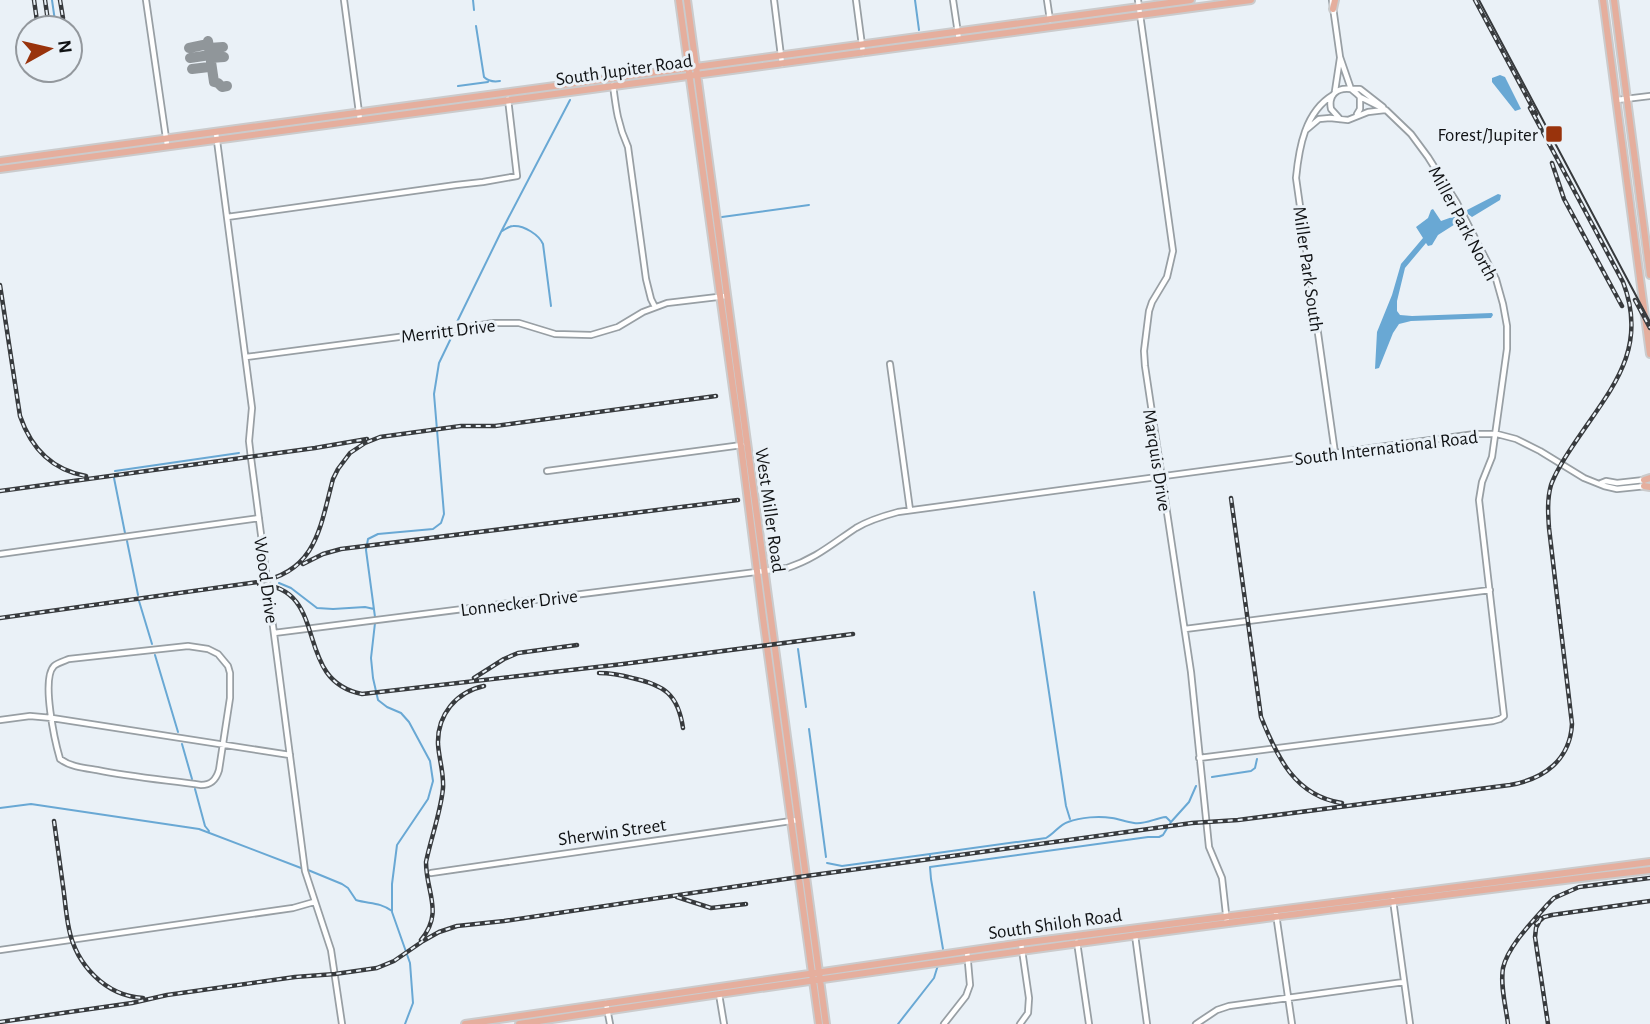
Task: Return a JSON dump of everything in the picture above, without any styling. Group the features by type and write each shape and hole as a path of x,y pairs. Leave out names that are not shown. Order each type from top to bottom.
{"main road":[{"name":"West Miller Road","path":"678,0 693,72"},
{"name":"West Miller Road","path":"687,0 693,72 816,976 819,1024"},
{"name":"South Jupiter Road","path":"781,60 862,44 1191,0"},
{"name":"South Jupiter Road","path":"0,169 216,136 451,108 781,60 863,53 1003,34 1051,27 1139,7 1251,0"},
{"path":"1333,9 1334,0"},
{"path":"1603,0 1650,354"},
{"path":"1614,0 1650,275"},
{"path":"1002,25 1003,34"},
{"path":"910,38 912,46"},
{"name":"South Jupiter Road","path":"360,117 508,92 612,83"},
{"path":"450,100 451,108"},
{"name":"South Jupiter Road","path":"0,161 165,137 216,136"},
{"path":"1624,154 1634,152"},
{"path":"1630,202 1640,201"},
{"name":"West Miller Road","path":"794,820 799,877 826,1024"},
{"name":"South Shiloh Road","path":"466,1024 607,1007 1022,946 1650,862"},
{"name":"South Shiloh Road","path":"1393,898 1650,870"},
{"name":"South Shiloh Road","path":"519,1024 607,1007"}],"street":[{"path":"146,0 167,145"},
{"path":"344,0 360,117"},
{"path":"774,0 781,60"},
{"path":"856,0 863,53"},
{"path":"953,0 959,40"},
{"path":"1047,0 1051,27"},
{"name":"Marquis Drive","path":"1139,7 1173,251 1167,277 1149,311 1144,351 1191,672 1209,847 1222,878 1226,920"},
{"path":"1333,9 1340,57 1351,89"},
{"path":"1340,57 1334,93 1330,101 1331,109 1341,119"},
{"path":"612,83 616,117 628,146 646,279 655,307"},
{"path":"1334,93 1344,88 1360,89 1386,110"},
{"name":"Miller Park North","path":"1199,758 1493,721 1504,716 1479,494 1497,434 1507,349 1503,304 1496,279 1438,171 1411,134 1386,110 1360,97 1351,89"},
{"path":"227,217 517,176 508,92"},
{"name":"Miller Park South","path":"1334,93 1308,122 1296,177 1335,453"},
{"path":"1617,100 1650,96"},
{"path":"1354,117 1360,108 1360,97"},
{"path":"1305,131 1319,119 1348,120 1368,111 1386,110"},
{"name":"Wood Drive","path":"216,136 252,408 248,441 304,871 331,950 342,1024"},
{"path":"1638,262 1649,261"},
{"name":"Merritt Drive","path":"246,358 493,323 519,323 555,334 591,335 618,327 667,303 723,296"},
{"path":"890,365 910,510"},
{"name":"South International Road","path":"910,510 1475,434 1497,434 1517,440 1584,478 1604,486 1617,489 1648,483"},
{"path":"547,471 744,445"},
{"name":"Lonnecker Drive","path":"274,633 760,572 798,564 820,554 857,527 880,516 910,510"},
{"path":"0,554 259,518"},
{"path":"1185,629 1490,590"},
{"path":"188,646 208,649 218,654 230,673 230,698 223,745 218,775 206,785 113,774 75,766 60,760 48,681 55,665 69,659 188,646"},
{"path":"0,720 30,716 52,718 290,755"},
{"name":"Sherwin Street","path":"431,873 794,820"},
{"path":"1393,898 1410,1024"},
{"path":"0,950 293,908 314,902"},
{"path":"1276,913 1292,1024"},
{"path":"1135,932 1147,1024"},
{"path":"1077,939 1089,1024"},
{"path":"1020,1024 1028,1013 1029,998 1022,946"},
{"path":"944,1024 966,996 970,985 967,954"},
{"path":"1196,1024 1217,1010 1229,1006 1404,982"},
{"path":"718,991 724,1024"},
{"path":"607,1007 610,1024"}],"water":[{"path":"1500,75 1505,77 1521,109 1515,111 1492,82 1492,78"},
{"path":"1498,194 1501,195 1500,200 1472,217 1468,214 1467,210"},
{"path":"1433,209 1441,221 1455,216 1460,218 1460,221 1438,235 1432,245 1428,246 1426,243 1405,268 1397,311 1400,315 1412,316 1493,315 1491,318 1411,321 1399,324 1379,368 1375,369 1377,332 1401,264 1423,238 1416,227 1428,218"}],"waterway":[{"path":"52,0 54,14"},
{"path":"473,0 474,10"},
{"path":"915,0 919,30"},
{"path":"476,26 484,77 500,81"},
{"path":"458,86 488,82"},
{"path":"457,322 570,100"},
{"path":"722,217 809,205"},
{"path":"502,231 512,226 522,227 531,231 543,244 551,306"},
{"path":"375,617 366,550 368,539 378,534 433,529 441,523 444,514 434,394 439,363 453,334"},
{"path":"115,471 239,453"},
{"path":"114,478 125,533"},
{"path":"127,541 138,595"},
{"path":"279,583 291,588 317,608 374,609"},
{"path":"1034,592 1070,819"},
{"path":"139,601 152,644"},
{"path":"375,623 371,658 378,700 401,713 409,722 430,761 433,781 428,799 397,845 392,884 392,912 410,963 413,1003 405,1024"},
{"path":"798,649 806,707"},
{"path":"155,655 178,732"},
{"path":"809,729 826,857"},
{"path":"182,744 192,779"},
{"path":"1212,777 1251,771 1255,768 1257,759"},
{"path":"943,949 930,867 1159,837 1189,802 1196,786"},
{"path":"195,789 205,826 209,831"},
{"path":"0,808 31,804 199,829 301,868"},
{"path":"930,854 1046,838 1065,823 1084,818 1107,817 1138,823 1166,817 1170,821"},
{"path":"827,863 842,866 930,854 930,857"},
{"path":"308,870 342,884 356,900 392,911"},
{"path":"898,1024 934,978 938,965"}],"taxiway":[{"path":"208,41 214,82 222,87 227,86"},
{"path":"189,48 208,44"},
{"path":"209,48 223,47"},
{"path":"190,58 210,55"},
{"path":"210,58 224,57"},
{"path":"192,69 211,65"}],"tram line":[{"path":"1479,0 1650,322"}],"railway":[{"path":"34,0 36,14"},
{"path":"45,0 47,14"},
{"path":"60,0 62,14"},
{"path":"1475,0 1536,114"},
{"path":"0,1022 132,1003 167,995 377,968 394,961 439,932 457,926 1192,823 1238,820 1510,785 1544,773 1553,766 1566,748 1572,724 1549,528 1550,490 1560,465 1621,370 1631,330 1630,307 1623,282 1530,108"},
{"path":"1552,163 1564,199 1622,306"},
{"path":"0,285 20,416 25,428 44,456 63,469 86,476"},
{"path":"1635,300 1650,328"},
{"path":"0,618 258,582 277,577 292,569 304,558 312,545 338,469 350,453 380,437 461,426 495,426 716,396"},
{"path":"0,491 367,439"},
{"path":"1231,498 1261,717 1281,760 1300,783 1326,799 1342,803"},
{"path":"303,564 341,549 738,500"},
{"path":"259,584 281,590 296,601 326,672 340,685 362,694 853,634"},
{"path":"474,678 518,653 577,645"},
{"path":"599,673 628,677 661,688 673,699 683,728"},
{"path":"421,940 428,930 433,911 426,862 443,788 438,744 441,724 450,706 457,699 484,686"},
{"path":"54,821 68,924 78,954 85,966 105,985 129,996 143,998"},
{"path":"1508,1024 1502,982 1503,968 1510,951 1548,904 1554,898 1579,887 1650,878"},
{"path":"677,897 711,908 746,904"},
{"path":"1536,924 1544,917 1552,915 1650,901"},
{"path":"1541,918 1535,937 1548,1024"}],"place":[{"name":"Forest/Jupiter","path":"1554,134"}]}
